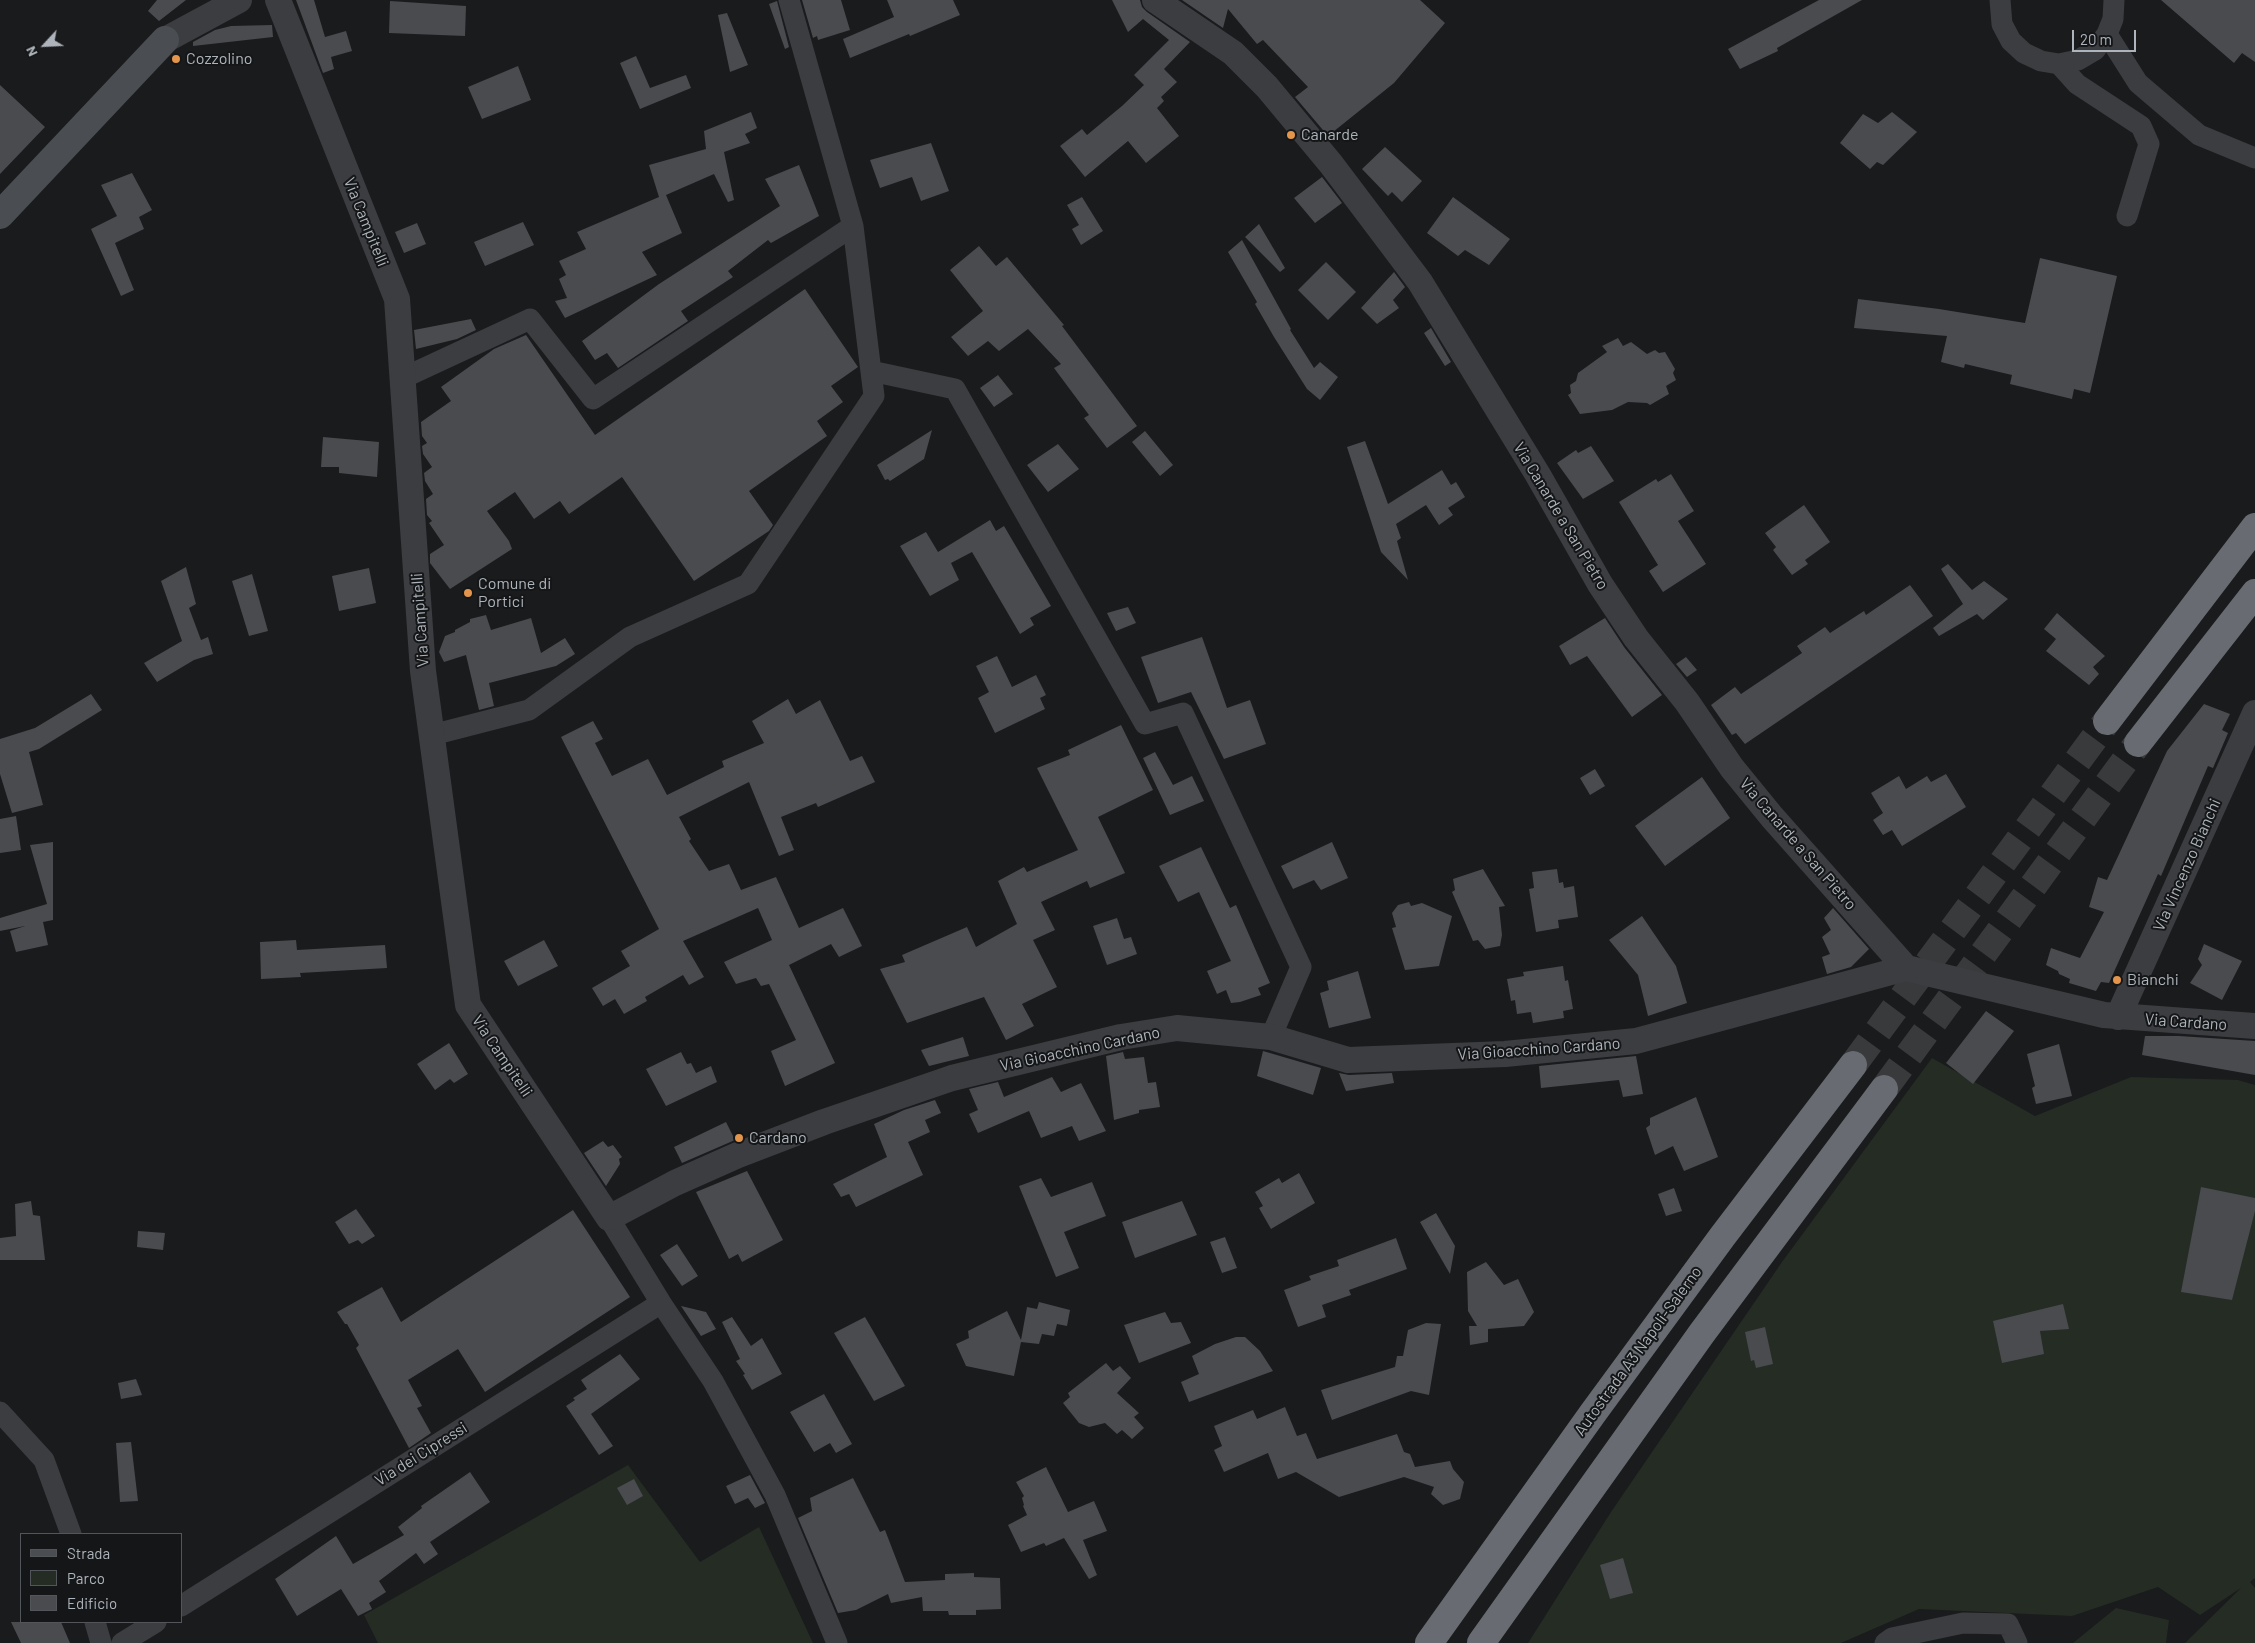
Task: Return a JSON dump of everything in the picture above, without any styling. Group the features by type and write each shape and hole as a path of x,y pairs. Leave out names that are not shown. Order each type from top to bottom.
{"highway":[{"path":"2107,721 2255,527"},
{"path":"2138,744 2255,593"},
{"path":"2202,662 2255,623"},
{"name":"Autostrada A3 Napoli-Salerno","path":"1430,1643 1593,1413 1722,1237 1853,1065"},
{"path":"1481,1643 1702,1333 1884,1089"}],"main road":[{"path":"0,215 166,40"}],"street":[{"path":"166,40 204,0"},
{"path":"166,40 240,0"},
{"name":"Via Campitelli","path":"278,0 397,299 423,671 468,1005 609,1218"},
{"path":"432,734 529,710 630,637 748,584 874,396 853,226 789,0"},
{"name":"Via Canarde a San Pietro","path":"1155,0 1233,53 1268,87 1289,112 1420,282 1538,475 1600,584 1636,638 1686,702 1732,768 1766,810 1906,968"},
{"path":"2000,0 2002,24 2011,41 2024,54 2041,61 2059,64 2078,60 2095,50 2107,34 2113,19 2114,0"},
{"path":"2107,34 2138,83 2176,115 2199,134 2255,158"},
{"path":"2059,64 2077,84 2141,126 2149,144 2127,216"},
{"path":"403,378 530,319 593,399 853,226"},
{"path":"871,371 955,389 1146,724 1183,713 1301,967 1271,1037"},
{"name":"Via Vincenzo Bianchi","path":"2118,1017 2255,713"},
{"name":"Via Cardano","path":"1906,968 2085,1012 2118,1017 2255,1026"},
{"name":"Via Gioacchino Cardano","path":"609,1218 675,1183 738,1155 824,1122 952,1078 1121,1037 1177,1028 1271,1037 1348,1060 1505,1054 1636,1041 1906,968"},
{"path":"609,1218 661,1303 714,1381 775,1495 837,1643"},
{"name":"Via dei Cipressi","path":"182,1605 661,1303"},
{"path":"0,1412 44,1460 71,1533"},
{"path":"95,1623 101,1643"},
{"path":"122,1643 154,1623"},
{"path":"1886,1643 1892,1638 1963,1623 2008,1624 2017,1643"}],"green space":[{"path":"1932,1058 2035,1116 2131,1077 2238,1080 2255,1085 2255,1578 2250,1582 2255,1588 2255,1643 2185,1643 2241,1588 2200,1615 2158,1587 2072,1616 1919,1609 1841,1643 1528,1643 1611,1512 1782,1262"},
{"path":"628,1465 700,1562 759,1527 813,1643 378,1643 364,1615"},
{"path":"2116,1608 2169,1620 2166,1643 2073,1643"}],"building":[{"path":"157,0 186,0 159,21 148,11"},
{"path":"296,0 314,0 325,37 346,31 352,51 331,57 334,69 323,73"},
{"path":"802,0 841,0 850,30 818,40 817,36 813,38"},
{"path":"887,0 953,0 960,15 850,58 843,39 894,17"},
{"path":"1112,0 1140,0 1142,7 1147,12 1190,42 1164,69 1177,82 1161,97 1164,101 1157,108 1179,136 1146,163 1128,141 1085,177 1060,146 1082,129 1087,135 1144,85 1134,75 1169,40 1143,19 1128,32"},
{"path":"1182,0 1420,0 1445,23 1394,83 1328,136 1295,97 1308,87 1263,40 1257,44 1228,9 1223,28"},
{"path":"1819,0 1862,0 1777,48 1778,51 1740,69 1728,49"},
{"path":"2161,0 2255,0 2255,62 2242,53 2234,63"},
{"path":"390,1 466,6 465,36 389,33"},
{"path":"777,1 789,47 785,49 769,4"},
{"path":"727,13 748,65 730,72 718,15"},
{"path":"272,25 273,37 193,46 193,42 215,30 231,26"},
{"path":"636,56 650,88 686,75 691,88 640,109 620,63"},
{"path":"518,66 531,100 482,119 468,87"},
{"path":"0,85 45,127 0,174"},
{"path":"751,112 757,128 745,134 750,143 724,152 734,200 728,202 714,174 666,195 682,233 642,252 657,275 565,318 555,301 567,298 559,279 566,275 559,261 586,249 577,232 659,197 649,165 706,149 704,131"},
{"path":"1892,112 1917,132 1883,165 1877,162 1870,169 1840,143 1863,114 1878,123"},
{"path":"931,143 949,191 921,201 912,177 880,188 870,160"},
{"path":"1385,147 1422,181 1402,202 1392,192 1388,196 1362,169"},
{"path":"799,165 819,216 771,243 768,240 728,271 733,277 681,311 688,321 618,368 607,353 595,360 582,341 659,284 780,206 765,179"},
{"path":"132,173 152,210 139,217 144,229 115,243 134,290 121,296 91,229 117,216 101,185"},
{"path":"1322,177 1342,203 1315,223 1294,198"},
{"path":"1082,197 1103,231 1081,245 1072,229 1079,225 1067,205"},
{"path":"1453,197 1510,239 1489,265 1465,250 1458,256 1427,233"},
{"path":"523,222 534,245 485,266 474,242"},
{"path":"417,223 426,244 404,253 395,232"},
{"path":"1259,224 1285,268 1280,272 1245,237"},
{"path":"1242,240 1290,330 1314,368 1320,362 1338,377 1320,400 1307,389 1274,337 1255,304 1257,302 1228,252"},
{"path":"979,246 996,266 1007,257 1064,325 1062,326 1137,426 1107,448 1084,418 1089,415 1054,368 1061,364 1028,329 999,351 988,341 968,356 951,337 983,311 950,270"},
{"path":"2040,258 2117,276 2090,393 2074,389 2072,399 2010,384 2012,375 1965,364 1964,368 1941,362 1947,336 1854,328 1858,299 1939,309 2025,323"},
{"path":"1326,262 1356,292 1328,320 1298,290"},
{"path":"1394,272 1405,287 1393,300 1399,308 1377,324 1361,308"},
{"path":"805,289 858,367 831,386 843,402 817,421 827,436 749,491 773,525 769,531 694,581 622,477 569,514 560,501 534,519 515,492 487,511 509,541 512,549 450,589 430,563 430,554 444,545 429,523 432,521 427,515 426,499 433,494 425,481 424,473 432,467 423,454 422,446 427,443 422,436 421,422 451,401 441,387 494,349 526,335 595,435"},
{"path":"471,319 476,330 457,339 416,349 414,330"},
{"path":"1431,328 1451,362 1445,366 1424,333"},
{"path":"1618,338 1623,346 1631,342 1647,354 1655,350 1659,353 1665,352 1675,369 1673,373 1676,380 1666,386 1669,394 1650,405 1647,403 1628,402 1612,410 1580,414 1568,395 1571,393 1570,385 1576,381 1578,373 1607,352 1602,346"},
{"path":"998,375 1013,394 994,407 980,388"},
{"path":"932,430 924,459 890,481 888,479 885,480 877,465"},
{"path":"1145,431 1173,465 1160,476 1132,442"},
{"path":"323,437 379,442 377,477 339,473 339,467 321,467"},
{"path":"1365,441 1388,504 1442,470 1451,485 1456,482 1465,497 1448,508 1453,515 1439,525 1426,505 1396,524 1401,538 1397,541 1408,580 1381,552 1347,447"},
{"path":"1058,444 1079,469 1048,492 1027,465"},
{"path":"1591,446 1614,481 1583,499 1557,463 1576,450 1578,453"},
{"path":"1671,474 1694,511 1678,521 1706,564 1663,592 1649,571 1658,565 1619,502 1656,479 1658,482"},
{"path":"1804,505 1830,542 1805,560 1808,564 1792,575 1773,550 1776,547 1765,533"},
{"path":"990,520 996,531 1004,526 1051,606 1030,618 1034,625 1020,634 972,552 951,563 959,580 930,596 900,546 926,532 938,552"},
{"path":"1948,564 1972,590 1984,581 2008,599 1983,620 1977,614 1939,636 1933,628 1963,604 1941,569"},
{"path":"186,567 196,604 189,608 201,640 208,637 213,654 194,660 157,682 144,663 182,641 161,581"},
{"path":"369,568 376,603 339,611 332,576"},
{"path":"252,574 268,631 249,636 232,581"},
{"path":"1910,585 1933,616 1745,744 1736,733 1732,735 1711,705 1735,687 1741,694 1802,653 1797,646 1825,627 1830,633 1864,611 1866,615"},
{"path":"1128,607 1136,623 1116,631 1107,613"},
{"path":"2057,613 2105,656 2093,667 2099,674 2089,685 2046,651 2056,639 2044,629"},
{"path":"486,615 491,630 531,618 541,653 565,638 575,654 556,666 489,683 494,706 479,710 466,655 444,662 439,652 445,636 470,622 470,619"},
{"path":"1605,618 1624,647 1662,695 1632,717 1587,656 1570,665 1559,646"},
{"path":"1202,637 1227,708 1250,700 1266,744 1224,759 1191,692 1158,703 1141,657"},
{"path":"997,656 1012,687 1036,675 1046,695 1040,698 1045,709 995,733 978,698 989,692 976,666"},
{"path":"1686,657 1697,670 1687,677 1676,664"},
{"path":"91,694 102,710 39,749 29,752 43,805 12,813 0,774 0,739 35,728"},
{"path":"788,699 796,714 820,700 850,761 862,756 875,782 818,807 816,803 781,817 794,850 779,856 749,782 679,817 691,839 689,841 709,871 729,864 741,890 776,877 799,928 843,908 862,946 839,957 831,944 789,965 835,1063 785,1086 771,1051 796,1040 769,984 761,986 756,978 736,984 724,962 772,940 758,908 683,941 704,977 689,985 683,975 645,997 647,1001 624,1014 615,999 603,1006 592,988 630,966 621,951 659,929 561,737 593,721 603,739 595,743 612,776 648,759 667,795 724,767 722,761 764,743 752,721"},
{"path":"2204,704 2230,714 2222,730 2228,733 2213,768 2208,766 2161,876 2158,874 2109,983 2101,982 2096,991 2069,983 2070,979 2046,965 2051,948 2080,958 2104,912 2089,907 2098,877 2107,880 2167,751"},
{"path":"1121,725 1153,790 1098,817 1125,873 1090,888 1087,881 1041,902 1055,930 1033,940 1057,987 1022,1004 1034,1026 1006,1040 984,997 907,1023 880,969 905,962 902,955 967,927 976,947 1017,924 998,881 1024,867 1027,872 1078,850 1037,768 1070,755 1068,750"},
{"path":"1155,752 1173,785 1192,776 1204,801 1170,815 1143,758"},
{"path":"1595,769 1605,786 1590,795 1580,778"},
{"path":"1946,774 1966,807 1902,846 1892,830 1883,835 1873,820 1883,813 1871,793 1899,776 1906,789 1927,776 1931,782"},
{"path":"1702,777 1730,818 1665,866 1635,826"},
{"path":"16,816 21,850 0,853 0,819"},
{"path":"53,842 53,920 43,922 48,945 16,952 10,931 25,926 0,931 0,918 47,904 30,845"},
{"path":"1332,842 1348,878 1321,890 1314,880 1293,889 1281,866"},
{"path":"1201,847 1230,908 1236,905 1270,983 1258,988 1261,995 1240,1002 1231,1003 1226,990 1217,994 1207,971 1231,961 1199,892 1178,902 1159,866"},
{"path":"1483,869 1505,906 1499,907 1502,935 1500,946 1485,949 1478,940 1473,941 1452,892 1455,890 1453,879"},
{"path":"1557,869 1559,883 1563,882 1564,888 1574,886 1578,917 1558,920 1559,928 1536,932 1529,889 1534,888 1532,872"},
{"path":"1409,902 1411,906 1422,903 1452,916 1439,966 1405,970 1392,928 1396,927 1392,913 1398,905"},
{"path":"1833,908 1869,949 1851,967 1827,974 1822,957 1830,954 1822,937 1831,930 1824,918"},
{"path":"1642,916 1676,966 1687,1003 1648,1016 1638,975 1609,940"},
{"path":"1117,918 1124,939 1131,937 1137,954 1107,965 1093,926"},
{"path":"296,940 297,950 385,945 387,968 300,973 301,977 261,979 260,942"},
{"path":"544,940 558,966 518,986 504,961"},
{"path":"2204,944 2242,961 2222,1000 2190,983 2202,965 2198,959"},
{"path":"1563,966 1565,981 1568,980 1573,1009 1563,1011 1564,1018 1533,1023 1531,1012 1517,1014 1515,1000 1511,1001 1507,979 1524,976 1523,972"},
{"path":"1358,971 1371,1018 1329,1028 1320,993 1329,990 1327,981"},
{"path":"1986,1011 2014,1031 1973,1084 1946,1063"},
{"path":"2145,1036 2179,1036 2255,1041 2255,1075 2142,1055"},
{"path":"963,1037 969,1056 929,1066 921,1050"},
{"path":"449,1043 468,1074 454,1083 450,1079 435,1090 417,1064"},
{"path":"2059,1044 2072,1096 2036,1104 2032,1088 2035,1086 2027,1054"},
{"path":"1263,1051 1321,1068 1313,1095 1257,1076"},
{"path":"681,1052 687,1064 691,1063 696,1073 711,1066 717,1082 666,1106 646,1069"},
{"path":"1123,1052 1125,1059 1144,1057 1148,1083 1156,1082 1160,1107 1139,1110 1139,1113 1114,1120 1106,1056"},
{"path":"1636,1056 1643,1094 1623,1097 1619,1080 1541,1088 1539,1066"},
{"path":"1339,1073 1349,1075 1392,1073 1394,1083 1346,1091"},
{"path":"1052,1077 1061,1092 1081,1083 1106,1131 1079,1141 1072,1126 1041,1138 1029,1111 978,1133 969,1114 978,1110 969,1089 998,1082 1004,1097"},
{"path":"1696,1097 1718,1157 1684,1171 1673,1146 1655,1155 1646,1128 1650,1125 1650,1118"},
{"path":"935,1100 941,1113 925,1120 930,1132 908,1142 923,1175 856,1207 849,1194 841,1197 833,1184 887,1157 874,1124 904,1110"},
{"path":"726,1122 735,1140 682,1163 674,1147"},
{"path":"603,1141 608,1147 613,1145 622,1157 619,1159 620,1164 606,1186 584,1153"},
{"path":"747,1171 783,1240 742,1262 738,1254 729,1259 696,1192"},
{"path":"1299,1173 1315,1203 1271,1229 1259,1208 1263,1206 1255,1192 1279,1178 1282,1183"},
{"path":"1041,1178 1051,1197 1092,1182 1106,1216 1064,1232 1079,1268 1056,1277 1019,1186"},
{"path":"2201,1187 2255,1198 2255,1211 2232,1300 2181,1292"},
{"path":"1674,1188 1682,1211 1666,1216 1658,1194"},
{"path":"31,1201 33,1215 40,1216 45,1260 0,1260 0,1238 16,1236 15,1204"},
{"path":"1182,1201 1197,1235 1135,1258 1122,1222"},
{"path":"356,1209 375,1236 362,1244 358,1240 349,1244 335,1222"},
{"path":"573,1210 630,1297 485,1392 458,1349 408,1380 422,1406 417,1408 431,1433 409,1448 356,1348 359,1345 347,1324 345,1324 337,1312 382,1287 401,1322"},
{"path":"1436,1213 1455,1246 1450,1274 1420,1222"},
{"path":"138,1231 165,1233 163,1250 137,1247"},
{"path":"1225,1237 1237,1268 1222,1273 1210,1242"},
{"path":"1396,1238 1407,1269 1349,1290 1351,1295 1322,1305 1326,1317 1298,1327 1284,1290 1311,1280 1309,1276 1339,1266 1337,1260"},
{"path":"677,1244 698,1276 682,1286 660,1255"},
{"path":"1486,1262 1504,1285 1518,1279 1534,1312 1524,1326 1488,1329 1488,1342 1470,1345 1469,1326 1477,1326 1468,1311 1467,1272"},
{"path":"1039,1302 1070,1310 1067,1326 1057,1324 1054,1336 1042,1334 1039,1344 1021,1342 1014,1376 966,1366 956,1344 969,1338 968,1331 1007,1311 1021,1340 1027,1307 1037,1309"},
{"path":"2063,1304 2069,1329 2040,1331 2044,1354 2002,1363 1993,1321"},
{"path":"681,1306 706,1312 716,1329 701,1336"},
{"path":"1165,1312 1171,1323 1181,1322 1191,1343 1139,1363 1124,1325"},
{"path":"732,1317 751,1346 762,1338 782,1374 752,1390 743,1375 745,1374 736,1361 740,1359 722,1322"},
{"path":"865,1317 905,1386 874,1401 834,1333"},
{"path":"1426,1323 1441,1324 1429,1395 1411,1391 1332,1420 1321,1390 1395,1367 1397,1356 1403,1356 1408,1330"},
{"path":"1765,1327 1773,1364 1756,1368 1754,1360 1751,1361 1745,1332"},
{"path":"1236,1337 1245,1337 1260,1351 1273,1371 1189,1402 1181,1382 1199,1374 1192,1356 1215,1344"},
{"path":"620,1354 640,1379 591,1414 613,1446 599,1455 566,1406 575,1400 573,1398 587,1389 581,1380"},
{"path":"1106,1363 1113,1371 1120,1366 1131,1378 1117,1393 1139,1413 1134,1417 1144,1428 1132,1439 1122,1430 1117,1434 1105,1423 1089,1427 1079,1423 1063,1403 1070,1397 1068,1393"},
{"path":"136,1379 142,1395 121,1399 118,1383"},
{"path":"824,1394 852,1444 836,1453 830,1443 814,1452 790,1412"},
{"path":"1285,1407 1297,1436 1306,1433 1317,1459 1397,1434 1404,1452 1410,1454 1415,1467 1450,1461 1453,1469 1464,1482 1460,1499 1443,1505 1431,1494 1434,1487 1404,1477 1339,1497 1296,1472 1278,1479 1268,1453 1224,1472 1214,1450 1222,1446 1214,1426 1253,1410 1257,1419"},
{"path":"131,1442 138,1501 120,1502 116,1443"},
{"path":"1046,1467 1068,1512 1094,1501 1107,1531 1083,1540 1097,1575 1089,1579 1064,1538 1046,1546 1044,1543 1021,1552 1008,1525 1027,1515 1023,1506 1022,1498 1024,1496 1016,1482"},
{"path":"470,1472 490,1502 430,1542 438,1554 424,1564 416,1553 379,1581 386,1592 369,1603 372,1609 358,1616 341,1589 297,1616 275,1579 336,1536 353,1564 404,1535 398,1527 422,1508 421,1506"},
{"path":"750,1475 765,1503 755,1508 748,1498 735,1504 726,1486"},
{"path":"853,1478 880,1532 885,1530 905,1582 945,1580 945,1574 974,1573 974,1577 1000,1578 1001,1609 976,1610 976,1615 949,1615 948,1611 923,1611 922,1597 891,1603 888,1594 856,1610 838,1613 798,1518 812,1511 810,1498"},
{"path":"634,1479 643,1496 627,1505 617,1488"},
{"path":"1623,1558 1633,1593 1610,1599 1600,1565"},
{"path":"11,1622 61,1623 70,1643 21,1643"}],"tunnel":[{"path":"1853,1065 2107,721"},
{"path":"1884,1089 2138,743"}],"place":[{"name":"Cozzolino","path":"176,59"},
{"name":"Canarde","path":"1291,135"},
{"name":"Comune di Portici","path":"468,593"},
{"name":"Bianchi","path":"2117,980"},
{"name":"Cardano","path":"739,1138"}]}
